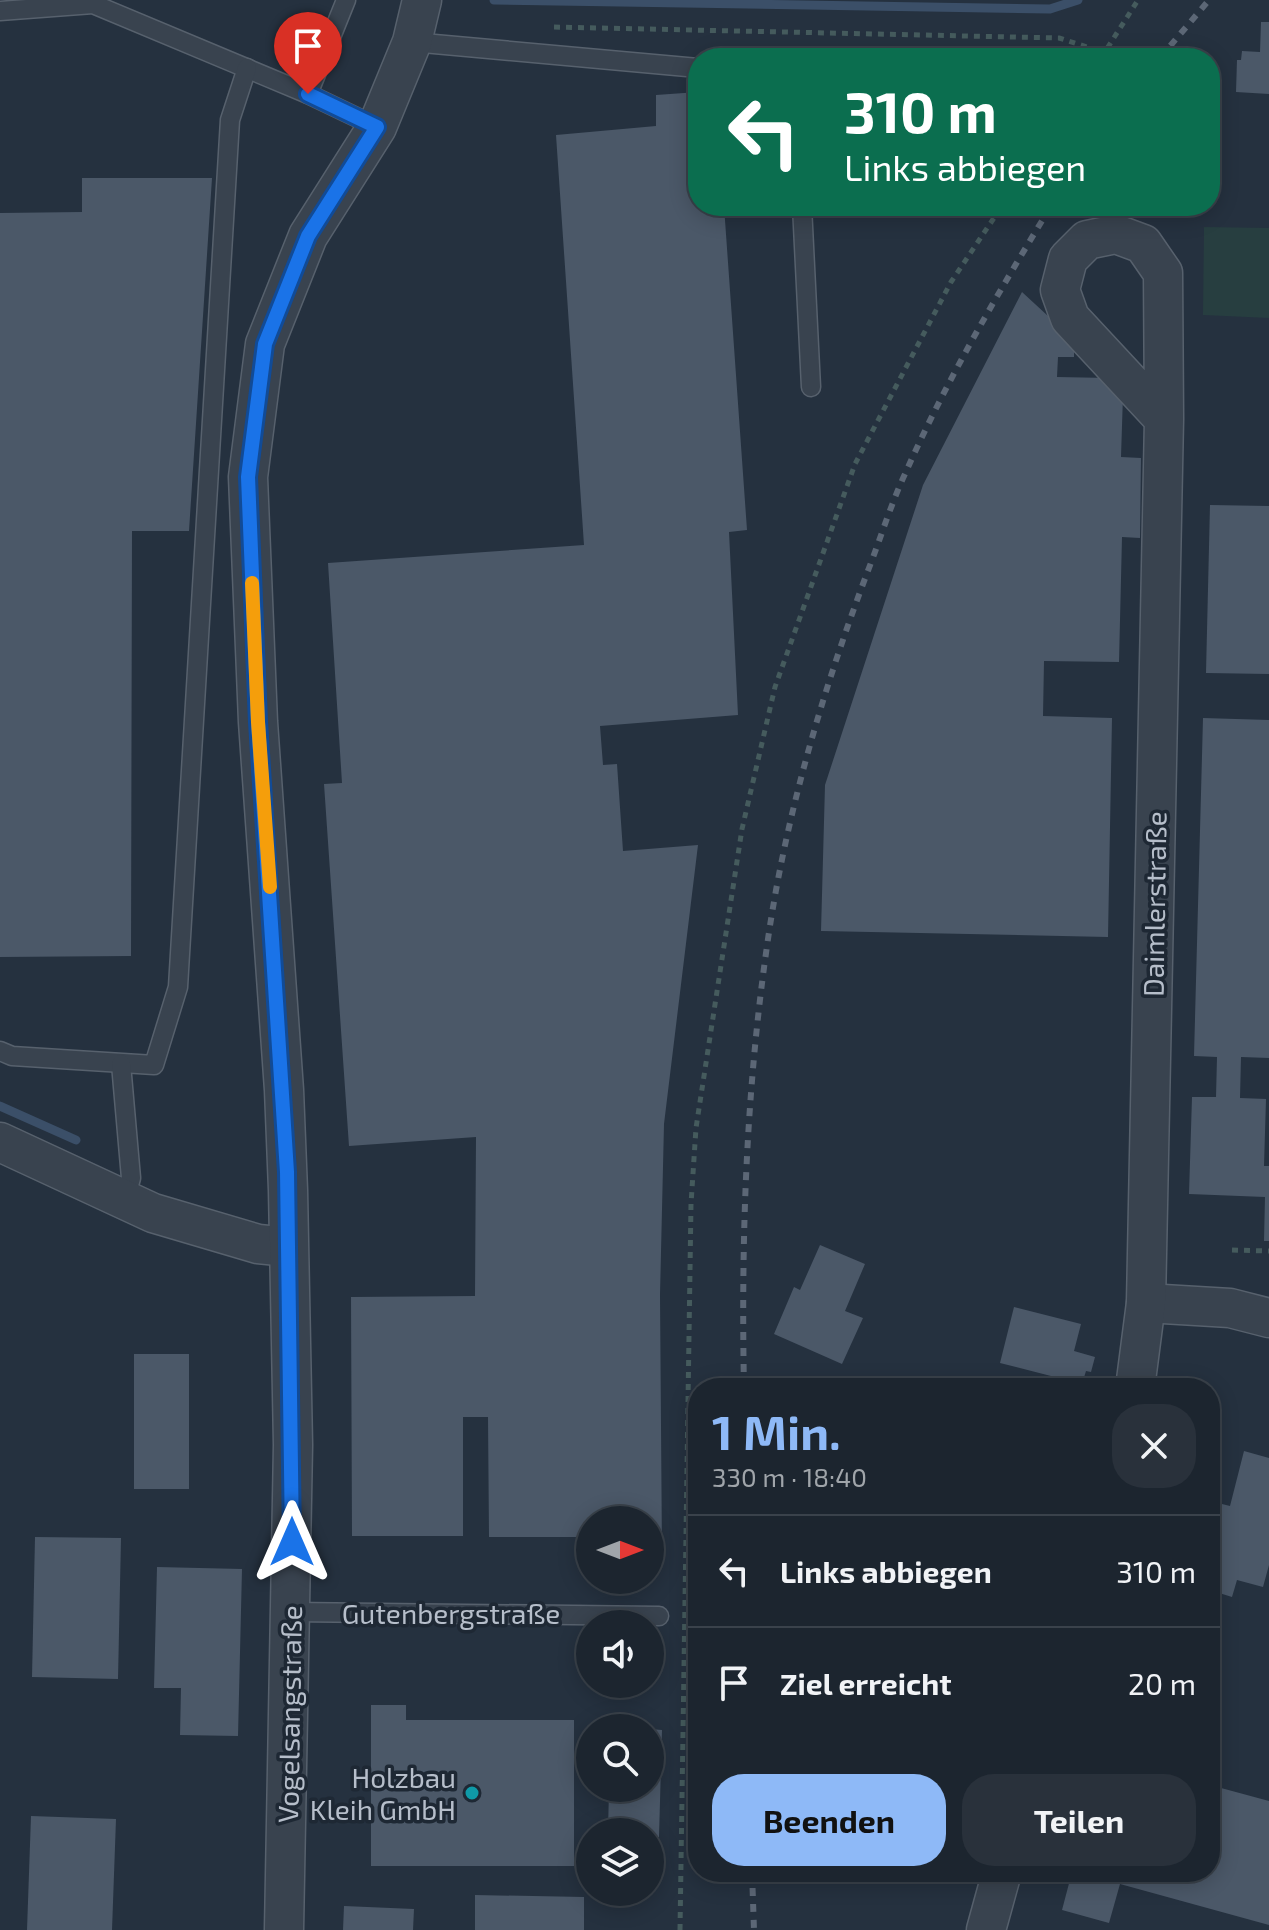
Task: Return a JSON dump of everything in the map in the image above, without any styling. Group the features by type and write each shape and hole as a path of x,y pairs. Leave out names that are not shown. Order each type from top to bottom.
{"street":[{"name":"Vogelsangstraße","path":"284,1930 293,1445 284,1090 258,722 248,477 265,344 308,236 377,127 412,42 422,0"},
{"name":"Daimlerstraße","path":"1136,1378 1146,1303 1164,419"},
{"path":"0,1142 153,1213 258,1244 288,1247"},
{"path":"1146,1303 1230,1308 1269,1318"},
{"path":"986,1930 999,1882"}],"lane":[{"path":"308,94 346,0"},
{"path":"0,11 93,4 308,94 377,127"},
{"path":"412,42 688,67"},
{"path":"0,1051 12,1056 154,1065 178,987 230,120 247,68"},
{"path":"802,216 811,387"},
{"path":"121,1064 131,1178 125,1200"},
{"name":"Gutenbergstraße","path":"291,1612 576,1615"}],"path":[{"path":"1107,48 1138,0"},
{"path":"542,27 1059,38 1088,48"},
{"path":"688,1378 691,1204 696,1128 742,829 775,687 855,464 951,282 995,216"},
{"path":"1232,1250 1269,1251"},
{"path":"680,1930 688,1402"}],"green space":[{"path":"1204,227 1269,228 1269,318 1203,315"}],"building":[{"path":"1261,22 1269,22 1269,94 1236,92 1237,60 1241,60 1242,51 1260,52"},
{"path":"688,93 688,216 725,216 747,530 729,532 738,715 600,726 603,765 617,764 623,851 698,845 664,1124 660,1295 662,1506 576,1506 576,1537 489,1537 488,1417 463,1417 463,1536 352,1536 351,1297 475,1296 476,1137 349,1146 324,784 342,783 328,563 584,545 556,135 656,126 656,95"},
{"path":"82,178 212,178 189,531 132,531 131,956 0,957 0,213 82,212"},
{"path":"1022,292 1074,340 1074,357 1058,357 1057,377 1109,378 1123,395 1121,457 1141,458 1140,538 1122,537 1119,662 1044,661 1043,716 1112,718 1108,937 821,931 825,785 923,485"},
{"path":"1210,505 1269,506 1269,674 1206,673"},
{"path":"1203,718 1269,720 1269,1058 1241,1057 1240,1098 1266,1099 1264,1166 1269,1166 1269,1241 1264,1241 1265,1197 1189,1194 1192,1097 1216,1097 1217,1057 1194,1056"},
{"path":"820,1245 865,1264 845,1311 863,1318 842,1364 774,1334 794,1287 800,1290"},
{"path":"1014,1307 1081,1324 1074,1351 1095,1357 1091,1372 1086,1371 1084,1378 1059,1378 1000,1363"},
{"path":"134,1354 189,1354 189,1489 134,1489"},
{"path":"1244,1451 1269,1458 1269,1565 1263,1587 1237,1580 1232,1597 1220,1593 1220,1504 1230,1506"},
{"path":"35,1537 121,1538 118,1679 32,1677"},
{"path":"157,1567 242,1569 238,1736 180,1735 181,1688 154,1688"},
{"name":"Holzbau Kleih GmbH","path":"371,1705 406,1705 406,1720 574,1720 574,1866 371,1866"},
{"path":"1220,1788 1269,1801 1269,1925 1120,1884 1109,1923 1062,1910 1069,1882 1220,1882"},
{"path":"609,1802 660,1802 660,1818 608,1818"},
{"path":"31,1816 116,1819 112,1930 27,1930"},
{"path":"475,1895 576,1897 576,1906 584,1906 584,1930 475,1930"},
{"path":"344,1906 414,1909 413,1930 343,1930"}],"waterway":[{"path":"494,0 1050,9 1078,0"},
{"path":"0,1106 76,1140"}],"railway":[{"path":"1168,48 1209,0"},
{"path":"744,1378 744,1222 754,1056 767,946 795,802 836,660 900,485 955,371 1045,216"},
{"path":"752,1882 754,1930"}],"slow traffic":[{"path":"252,583 270,887"}],"place":[{"name":"Holzbau Kleih GmbH","path":"472,1793"}],"route":[{"path":"292,1542 293,1445 284,1090 254,655 248,477 265,344 308,236 377,127 308,94"}]}
